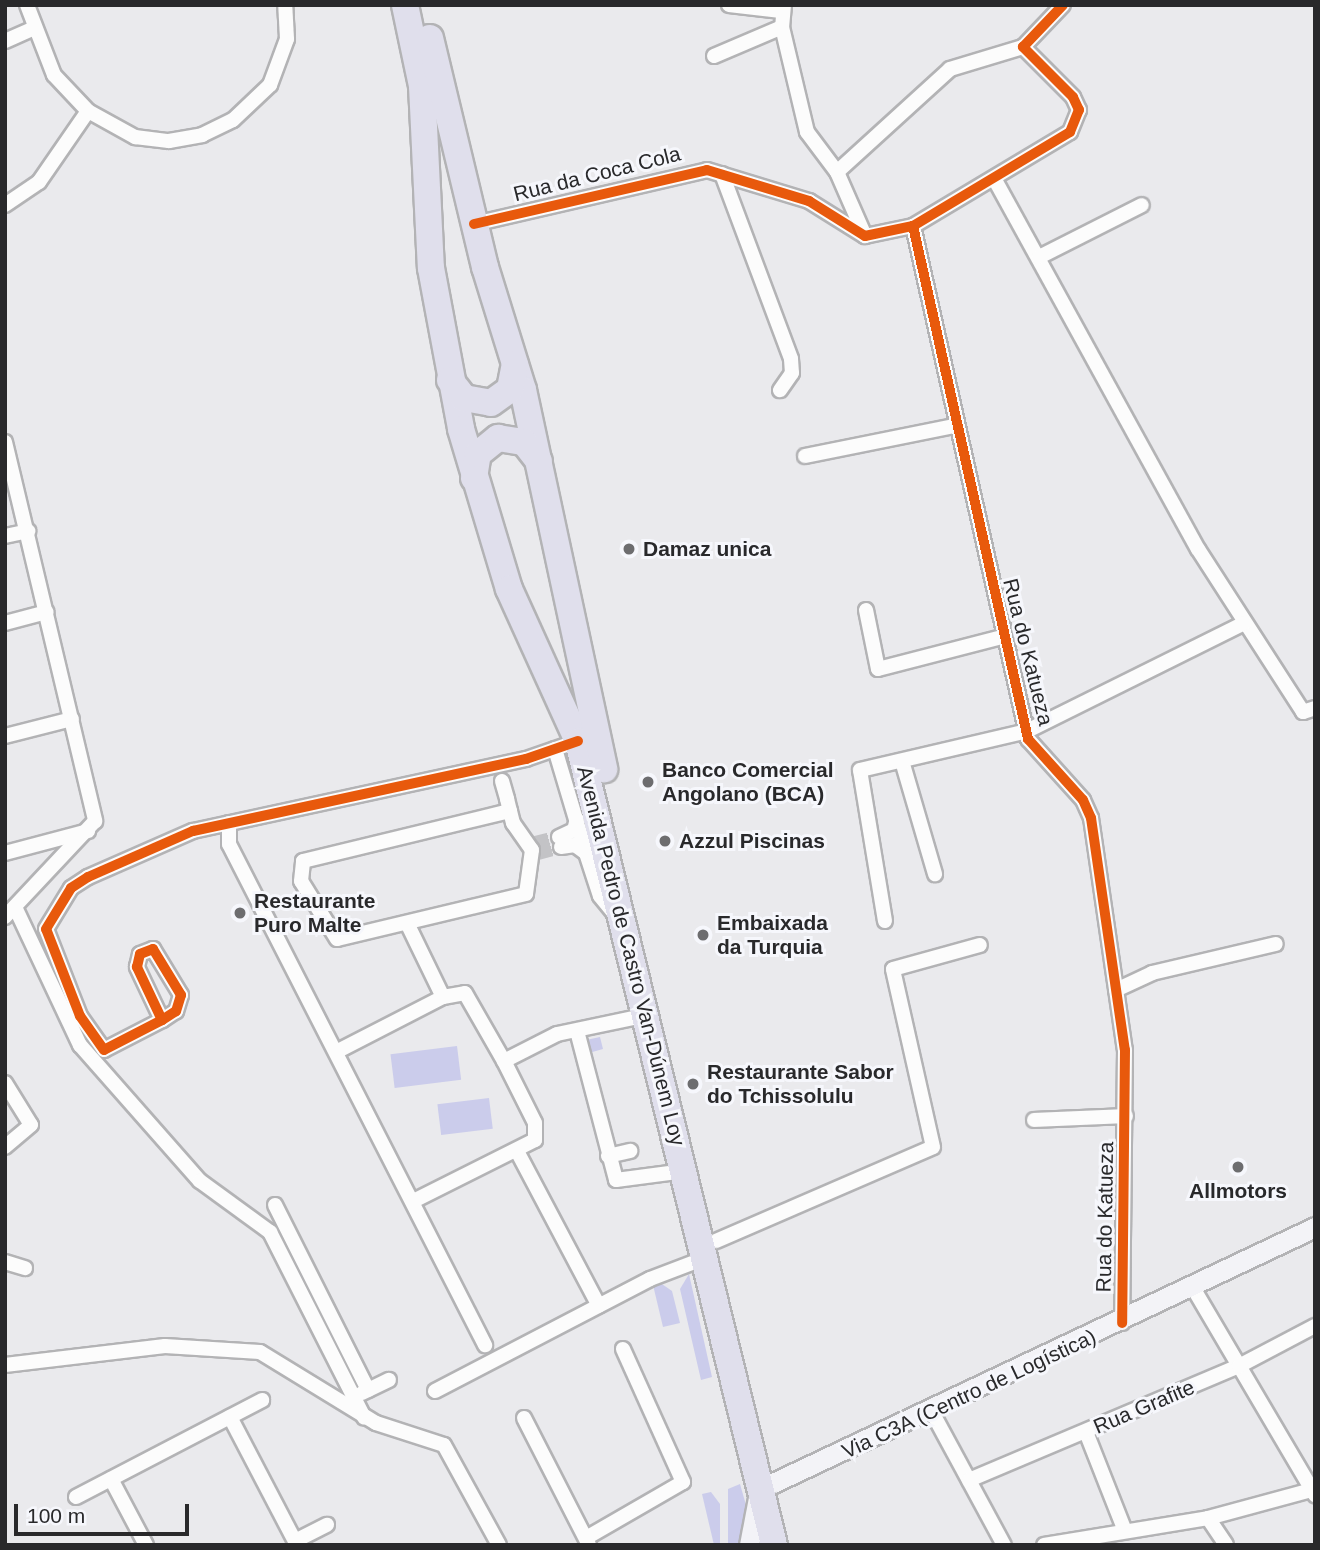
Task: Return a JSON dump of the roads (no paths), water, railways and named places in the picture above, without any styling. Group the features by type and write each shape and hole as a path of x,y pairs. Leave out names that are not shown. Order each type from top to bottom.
{"highway":[{"name":"Avenida Pedro de Castro Van-Dúnem Loy","path":"405,5 422,86 426,231 450,380 475,480 509,589 572,749 626,923 684,1171 710,1250"},
{"name":"Avenida Pedro de Castro Van-Dúnem Loy","path":"422,5 474,225 540,463 586,699 710,1250 766,1483 788,1545"},
{"path":"450,380 464,398 492,402 513,384 514,363"},
{"path":"475,480 478,454 498,438 524,442 540,463"},
{"name":"Avenida Pedro de Castro Van-Dúnem Loy","path":"766,1483 774,1545"}],"street":[{"path":"27,5 32,29 54,75 88,111 135,137 169,141 202,135 233,120 281,64 285,5"},
{"path":"729,5 781,8 782,27 807,132 837,172 865,236 913,226 995,180 1077,121 1073,97 1023,47"},
{"path":"837,172 950,69 1023,47 1063,5"},
{"path":"714,56 782,27"},
{"path":"5,41 32,29"},
{"path":"5,205 39,182 88,111"},
{"name":"Rua da Coca Cola","path":"474,225 695,170 722,174 809,201 865,236"},
{"path":"722,174 791,359 792,373 780,390"},
{"path":"995,180 1245,623 1303,712 1315,708"},
{"path":"1039,257 1142,205"},
{"name":"Rua do Katueza","path":"913,226 954,426 1002,637 1027,731 1091,818 1116,990 1126,1116 1122,1323"},
{"path":"805,456 954,426"},
{"path":"5,442 95,810 90,830 10,912 79,1045 200,1181 270,1232 361,1394"},
{"path":"5,536 28,531"},
{"path":"866,610 878,669 1002,637"},
{"path":"5,623 47,612"},
{"name":"Rua do Katueza","path":"1027,731 1245,623"},
{"path":"5,736 72,719"},
{"path":"885,921 857,776 902,761 1027,731"},
{"path":"572,749 577,816 586,853 605,905 626,923"},
{"path":"572,749 577,816 574,830 560,842 575,845 586,853"},
{"path":"162,1020 137,967 148,949 161,954 181,995 179,1008 162,1020 104,1050 69,993 46,929 71,888 88,877 193,831 572,749"},
{"path":"902,761 935,874"},
{"path":"502,781 510,811 534,848 526,894 408,925 337,939 301,881 303,861 510,811"},
{"path":"229,823 229,844 485,1345"},
{"path":"5,853 90,830"},
{"path":"47,842 57,865"},
{"path":"408,925 443,997"},
{"path":"1116,990 1152,973 1276,944"},
{"path":"435,1391 710,1250 933,1147 893,969 980,945"},
{"path":"336,1052 443,997 465,993 471,999 504,1061 537,1131 516,1151 413,1201"},
{"path":"504,1061 577,1031 647,1015"},
{"path":"577,1031 612,1174 623,1183 684,1171"},
{"path":"5,1083 31,1125 5,1147"},
{"path":"1034,1120 1126,1116"},
{"path":"516,1151 599,1306"},
{"path":"608,1156 630,1151"},
{"path":"275,1205 361,1394 364,1417"},
{"name":"Via C3A (Centro de Logística)","path":"766,1483 932,1412 1122,1323 1315,1227"},
{"path":"5,1262 25,1268"},
{"path":"1044,1545 1208,1518 1314,1491 1192,1286"},
{"name":"Rua Grafite","path":"969,1480 1239,1366 1315,1326"},
{"path":"5,1365 165,1346 246,1348 276,1359 364,1417 444,1445 499,1545"},
{"path":"524,1418 587,1541 683,1482 623,1349"},
{"path":"361,1394 389,1380"},
{"path":"76,1497 262,1400"},
{"path":"932,1412 1004,1545"},
{"path":"230,1417 296,1543 327,1525"},
{"path":"1086,1432 1125,1531"},
{"path":"111,1479 146,1545"},
{"path":"749,1545 766,1483"},
{"path":"1208,1518 1226,1545"}],"tunnel":[{"path":"535,843 559,837"},
{"path":"538,853 561,847"}],"place":[{"name":"Damaz unica","path":"629,549"},
{"name":"Banco Comercial Angolano (BCA)","path":"648,782"},
{"name":"Azzul Piscinas","path":"665,841"},
{"name":"Restaurante Puro Malte","path":"240,913"},
{"name":"Embaixada da Turquia","path":"703,935"},
{"name":"Restaurante Sabor do Tchissolulu","path":"693,1084"},
{"name":"Allmotors","path":"1238,1167"}]}
